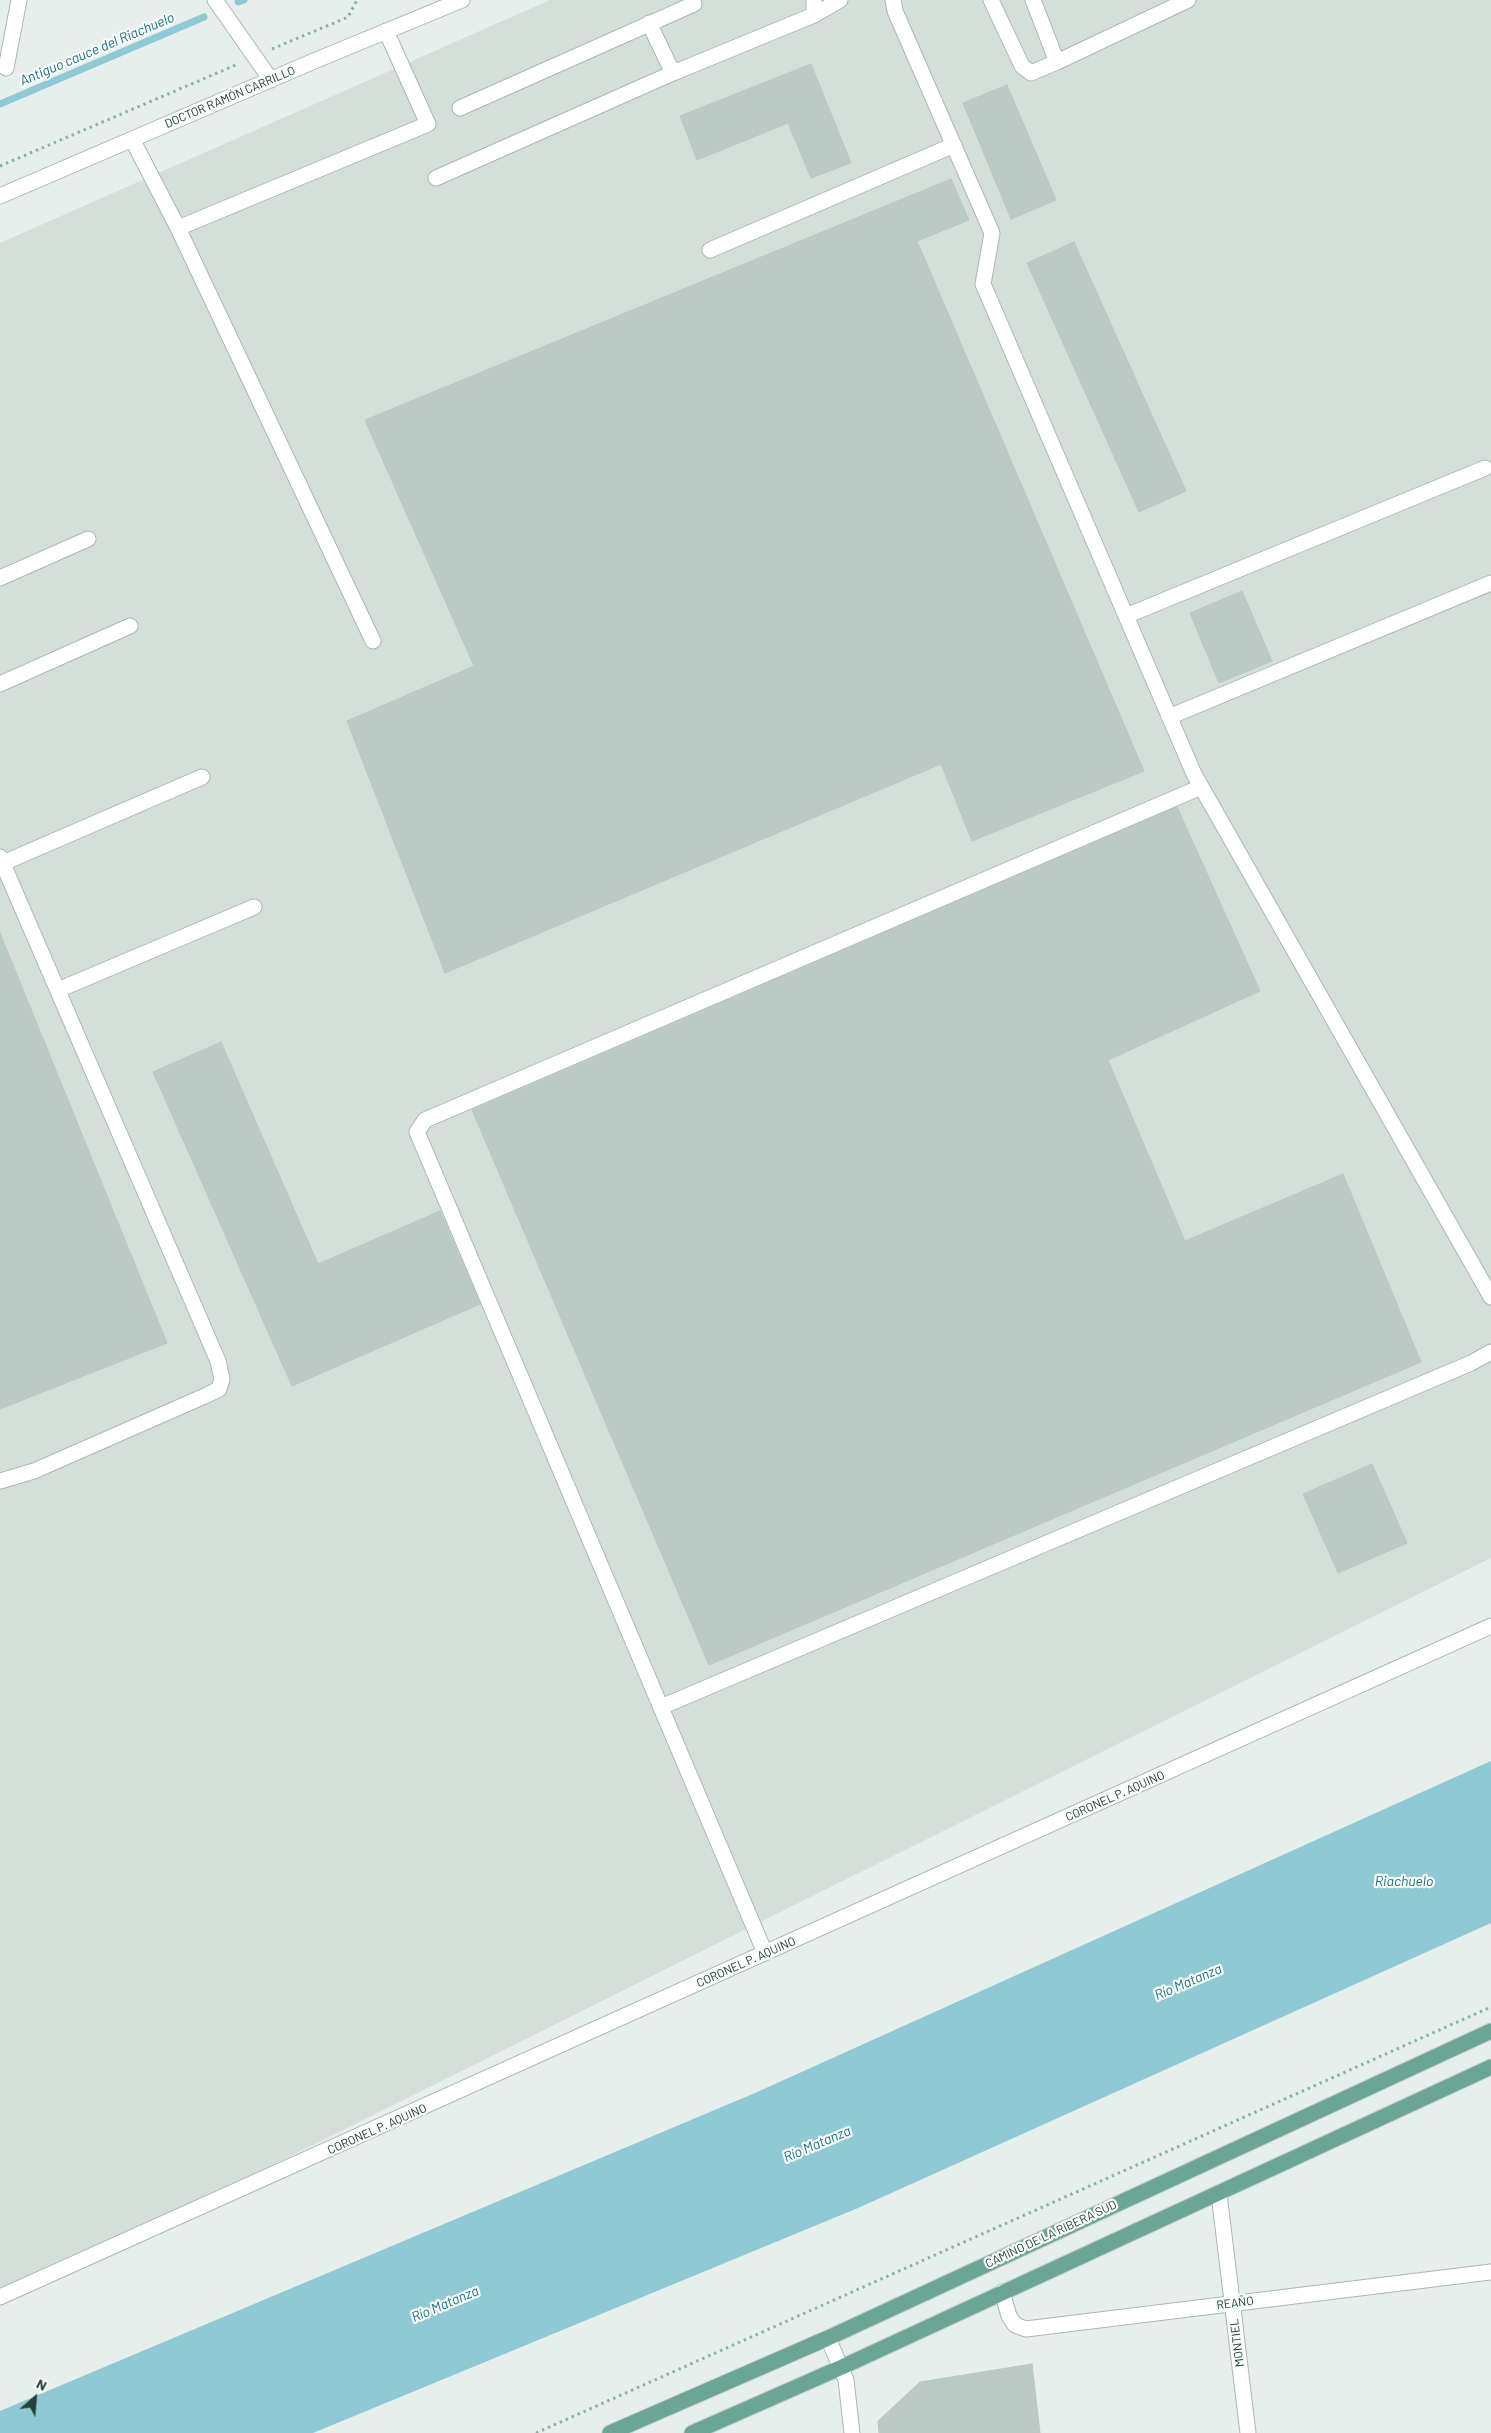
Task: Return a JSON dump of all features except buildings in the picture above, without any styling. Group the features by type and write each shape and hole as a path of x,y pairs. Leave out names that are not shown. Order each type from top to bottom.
{"main road":[{"name":"CAMINO DE LA RIBERA SUD","path":"610,2433 828,2338 1491,2031"},
{"path":"692,2433 842,2367 1491,2067"}],"street":[{"path":"6,68 19,0"},
{"path":"215,0 270,80"},
{"name":"DOCTOR RAMÓN CARRILLO","path":"0,196 462,0"},
{"path":"436,178 814,8 840,0"},
{"path":"893,0 895,10 992,233 983,284 1169,717 1201,787 1491,1297"},
{"path":"991,0 1022,66 1031,73 1188,0"},
{"path":"1032,0 1057,62"},
{"path":"460,108 694,4"},
{"path":"649,23 673,73"},
{"path":"178,228 428,124 386,31"},
{"path":"132,139 178,228 373,641"},
{"path":"710,250 954,145"},
{"path":"1126,616 1485,468"},
{"path":"0,578 88,539"},
{"path":"1169,717 1491,583"},
{"path":"0,684 130,626"},
{"path":"0,1481 34,1471 207,1395 219,1388 222,1379 218,1361 1,860 202,777"},
{"path":"765,1953 417,1132 425,1120 1201,787"},
{"path":"58,990 254,907"},
{"path":"661,1707 1471,1364 1491,1352"},
{"name":"CORONEL P. AQUINO","path":"0,2297 1491,1626"},
{"name":"MONTIEL","path":"1219,2194 1248,2433"},
{"name":"REAÑO","path":"1002,2292 1008,2316 1015,2325 1026,2329 1491,2272"},
{"path":"828,2338 846,2380 852,2433"}],"path":[{"path":"0,166 348,17 357,0"},
{"path":"536,2433 1491,2007"}],"shaded area":[{"path":"550,0 1491,0 1491,1558 52,2275 0,2297 0,243"}],"water":[{"name":"Riachuelo","path":"1491,1761 1491,1923 858,2208 313,2433 0,2433 0,2411 755,2093"}],"waterway":[{"name":"Antiguo cauce del Riachuelo","path":"238,2 244,0"},
{"name":"Antiguo cauce del Riachuelo","path":"0,104 204,17"}],"water label":[{"name":"Río Matanza","path":"1188,1982"},
{"name":"Río Matanza","path":"817,2144"},
{"name":"Río Matanza","path":"445,2304"}]}
